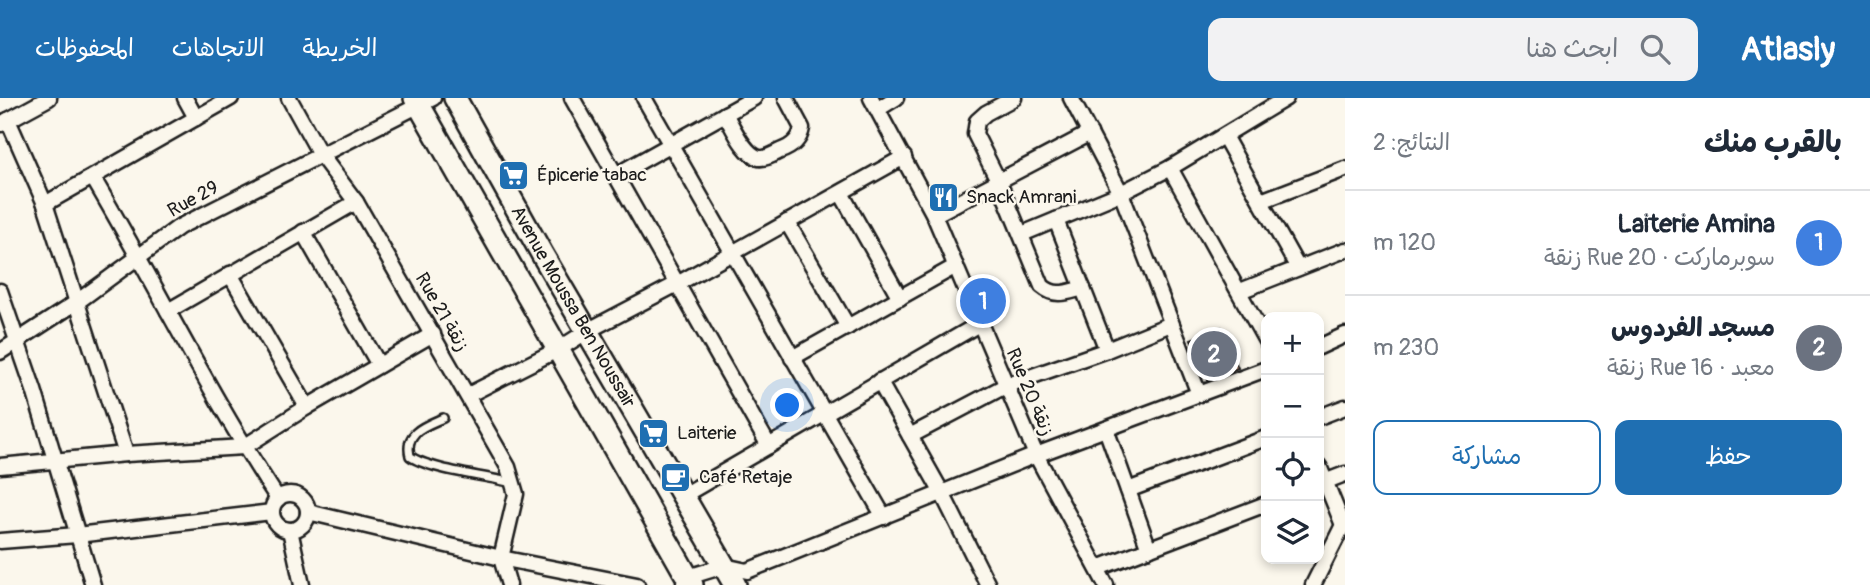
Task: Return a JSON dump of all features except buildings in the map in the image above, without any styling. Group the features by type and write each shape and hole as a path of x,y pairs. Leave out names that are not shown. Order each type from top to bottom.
{"street":[{"path":"49,98 4,122 45,204 126,454"},
{"path":"185,98 196,118"},
{"path":"45,204 230,98"},
{"name":"Rue 21 زنقة","path":"289,98 320,154 356,202 508,467 516,494 501,558"},
{"name":"Avenue Moussa Ben Noussair","path":"455,98 542,254 684,495 736,577"},
{"path":"572,98 769,446"},
{"path":"644,98 822,413 884,517"},
{"path":"615,175 754,98"},
{"path":"725,114 748,151 757,158 764,158 787,149 801,134 802,128 786,98"},
{"path":"874,104 896,98"},
{"path":"1014,98 977,121 975,134 1022,234 1042,286 1054,294 1083,288"},
{"path":"1071,98 1121,193 1199,394"},
{"path":"1022,234 1121,193 1170,168 1224,136 1269,102 1286,98"},
{"name":"Rue 29","path":"0,352 77,302 179,227 422,101"},
{"name":"Avenue Moussa Ben Noussair","path":"422,101 485,225 559,349 687,582"},
{"name":"Rue 20 زنقة","path":"874,104 934,215 1036,455 1106,585"},
{"path":"934,215 1090,133"},
{"path":"1224,136 1298,268"},
{"path":"468,395 559,349 904,157"},
{"path":"1170,168 1261,331"},
{"path":"1261,201 1345,169"},
{"path":"0,541 77,535 275,506 288,495 298,496 305,503 307,512 303,525 290,530 277,525 275,506 244,447 139,255 93,178"},
{"path":"841,193 900,298"},
{"path":"168,312 356,202"},
{"path":"1056,220 1107,350"},
{"path":"787,222 848,327"},
{"path":"303,232 379,365"},
{"path":"1240,291 1345,250"},
{"path":"792,358 956,266"},
{"path":"230,274 307,407"},
{"path":"0,291 93,585"},
{"path":"684,495 979,324"},
{"path":"910,436 1006,385 1107,350 1171,324"},
{"path":"0,466 126,454 244,447 433,334"},
{"path":"1324,345 1345,335"},
{"path":"687,582 736,577 1036,455 1261,371"},
{"path":"878,381 942,493 988,585"},
{"path":"1324,415 1345,407"},
{"path":"1106,429 1149,549"},
{"path":"1128,490 1261,440"},
{"path":"1324,482 1345,474"},
{"path":"1313,585 1344,526 1324,487"},
{"path":"1098,568 1261,506"},
{"path":"307,512 501,558 637,585"},
{"path":"290,530 302,585"},
{"path":"501,558 509,585"}],"lane":[{"path":"443,418 411,436 408,442 410,456 435,466 514,483"}],"place":[{"name":"Épicerie tabac","path":"514,175"},
{"name":"Snack Amrani","path":"943,197"},
{"name":"Laiterie Amina","path":"983,301"},
{"name":"مسجد الفردوس","path":"1214,354"},
{"name":"Laiterie","path":"654,433"},
{"name":"Café Retaje","path":"676,477"}]}
